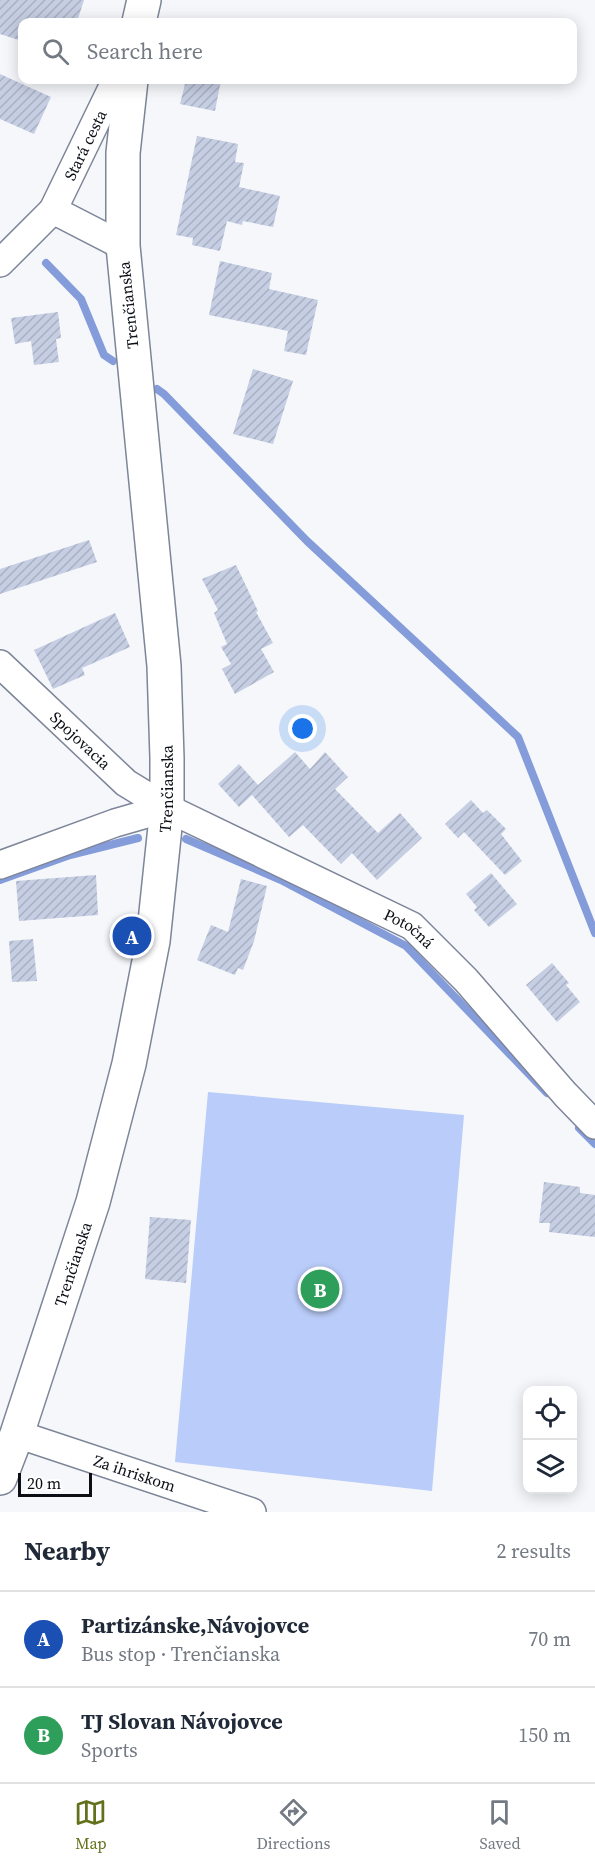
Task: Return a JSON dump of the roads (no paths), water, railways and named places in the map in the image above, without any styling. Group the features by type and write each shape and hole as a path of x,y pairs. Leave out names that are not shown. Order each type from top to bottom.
{"main road":[{"path":"140,18 144,0"},
{"name":"Trenčianska","path":"0,1478 17,1434 93,1202 129,1064 153,941 167,808 164,666 123,246 123,153 131,84"}],"street":[{"name":"Stará cesta","path":"0,263 53,210 114,84"},
{"path":"53,210 123,246"},
{"name":"Spojovacia","path":"0,664 126,783 167,808"},
{"path":"0,865 116,823 167,808"},
{"name":"Potočná","path":"167,808 412,926 466,980 565,1094 595,1125"},
{"name":"Za ihriskom","path":"17,1434 252,1512"}],"waterway":[{"path":"46,263 81,299 104,355 113,361"},
{"path":"157,389 307,541 518,737 595,933"},
{"path":"0,880 70,855 138,838"},
{"path":"186,839 281,880 406,946 547,1093"},
{"path":"579,1128 595,1144"}],"place":[{"name":"Partizánske,Návojovce","path":"132,936"},
{"name":"TJ Slovan Návojovce","path":"320,1289"}]}
